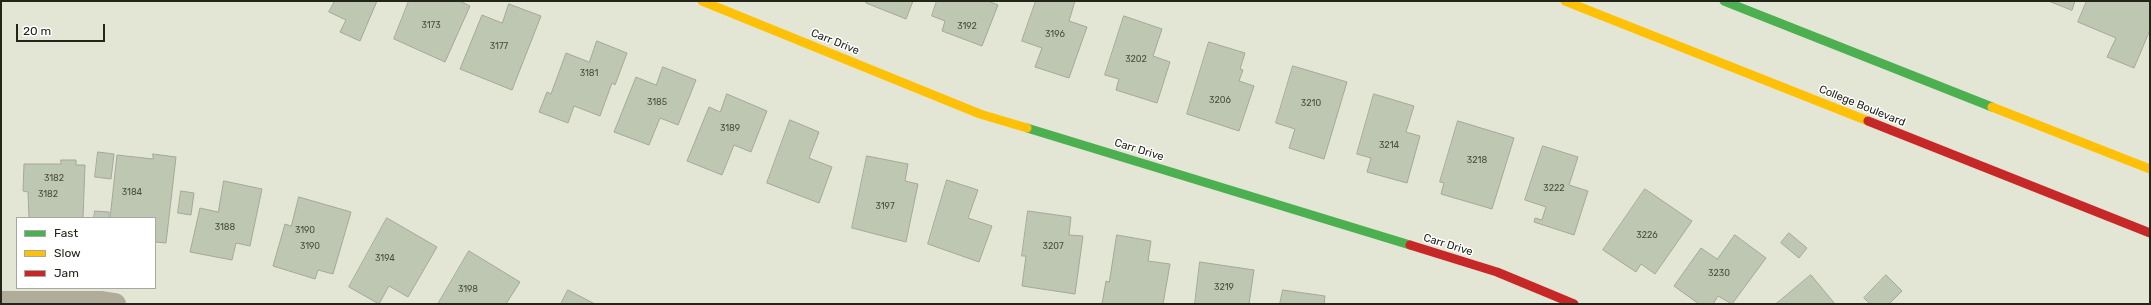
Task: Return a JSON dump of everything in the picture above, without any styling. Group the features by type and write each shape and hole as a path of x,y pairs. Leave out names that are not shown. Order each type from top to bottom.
{"main road":[{"name":"Carr Drive","path":"702,1 980,114 1497,272 1574,304"},
{"name":"College Boulevard","path":"1565,1 2150,233"},
{"path":"1724,1 2150,169"}],"street":[{"path":"1,302 102,302 115,304"}],"building":[{"path":"335,1 377,1 360,41 340,32 346,20 329,12"},
{"path":"409,1 460,1 470,6 445,62 394,39"},
{"path":"867,1 913,1 906,19 866,3"},
{"path":"937,1 988,1 998,5 982,46 942,31 945,21 932,16"},
{"path":"1036,1 1075,1 1069,21 1087,27 1069,78 1035,67 1042,48 1022,41"},
{"path":"2049,1 2075,1 2072,10"},
{"path":"2087,1 2150,1 2150,30 2134,68 2107,57 2116,38 2078,22"},
{"path":"509,4 541,16 512,90 460,69 482,15 502,23"},
{"path":"1124,16 1162,29 1153,56 1170,62 1157,103 1116,90 1119,79 1105,75"},
{"path":"597,41 627,53 615,85 612,83 600,116 574,106 568,123 539,112 547,92 551,94 566,53 589,62"},
{"path":"1209,42 1245,53 1240,69 1243,70 1239,81 1254,86 1239,131 1187,114"},
{"path":"1293,66 1347,82 1324,159 1289,148 1295,129 1276,123"},
{"path":"663,67 696,80 678,125 660,118 649,145 614,132 636,77 656,85"},
{"path":"727,94 767,111 751,152 734,145 722,175 687,161 709,107 720,112"},
{"path":"1374,94 1414,106 1406,132 1420,136 1407,183 1367,172 1371,158 1357,154"},
{"path":"790,120 819,132 809,158 832,167 819,203 767,183"},
{"path":"1458,121 1514,138 1492,209 1441,194 1444,183 1440,182"},
{"path":"1543,146 1578,157 1569,185 1588,191 1574,235 1534,222 1535,218 1542,220 1546,207 1525,200"},
{"path":"98,152 114,154 111,179 95,177"},
{"path":"153,154 176,157 166,243 156,242 156,217 110,217 117,155 153,159"},
{"path":"867,156 908,164 905,181 918,184 906,242 852,228"},
{"path":"61,160 76,160 76,165 85,165 83,217 29,217 28,192 23,191 24,164 61,164"},
{"path":"947,180 978,190 968,218 992,226 979,262 928,244"},
{"path":"224,181 262,189 250,246 236,243 232,260 190,252 200,208 218,212"},
{"path":"1645,189 1692,221 1655,274 1641,264 1636,272 1603,250"},
{"path":"181,191 194,193 191,215 178,213"},
{"path":"299,197 351,212 333,274 318,270 315,279 273,266 285,224 291,226"},
{"path":"95,211 109,212 109,217 94,217"},
{"path":"1028,211 1071,217 1069,235 1083,236 1075,294 1022,286 1026,256 1022,256"},
{"path":"387,218 437,247 408,297 389,286 379,304 349,287"},
{"path":"1789,233 1807,248 1799,258 1781,243"},
{"path":"1117,235 1151,241 1148,261 1170,264 1163,304 1102,304 1106,281 1109,282"},
{"path":"1735,235 1766,258 1732,304 1718,296 1713,304 1699,304 1674,286 1701,248 1717,259"},
{"path":"469,251 520,282 506,304 438,304"},
{"path":"1200,262 1254,270 1249,304 1195,304"},
{"path":"1811,275 1835,304 1776,304"},
{"path":"1886,275 1902,291 1889,304 1870,304 1864,298"},
{"path":"568,290 595,304 561,304"},
{"path":"1283,290 1325,296 1324,304 1280,304"}],"traffic: fast":[{"path":"1724,1 1992,107"},
{"path":"1027,128 1410,245"}],"traffic: slow":[{"path":"702,1 980,114 1027,128"},
{"path":"1565,1 1868,121"},
{"path":"1992,107 2150,169"}],"traffic: jam":[{"path":"1868,121 2150,233"},
{"path":"1410,245 1497,272 1574,304"}]}
